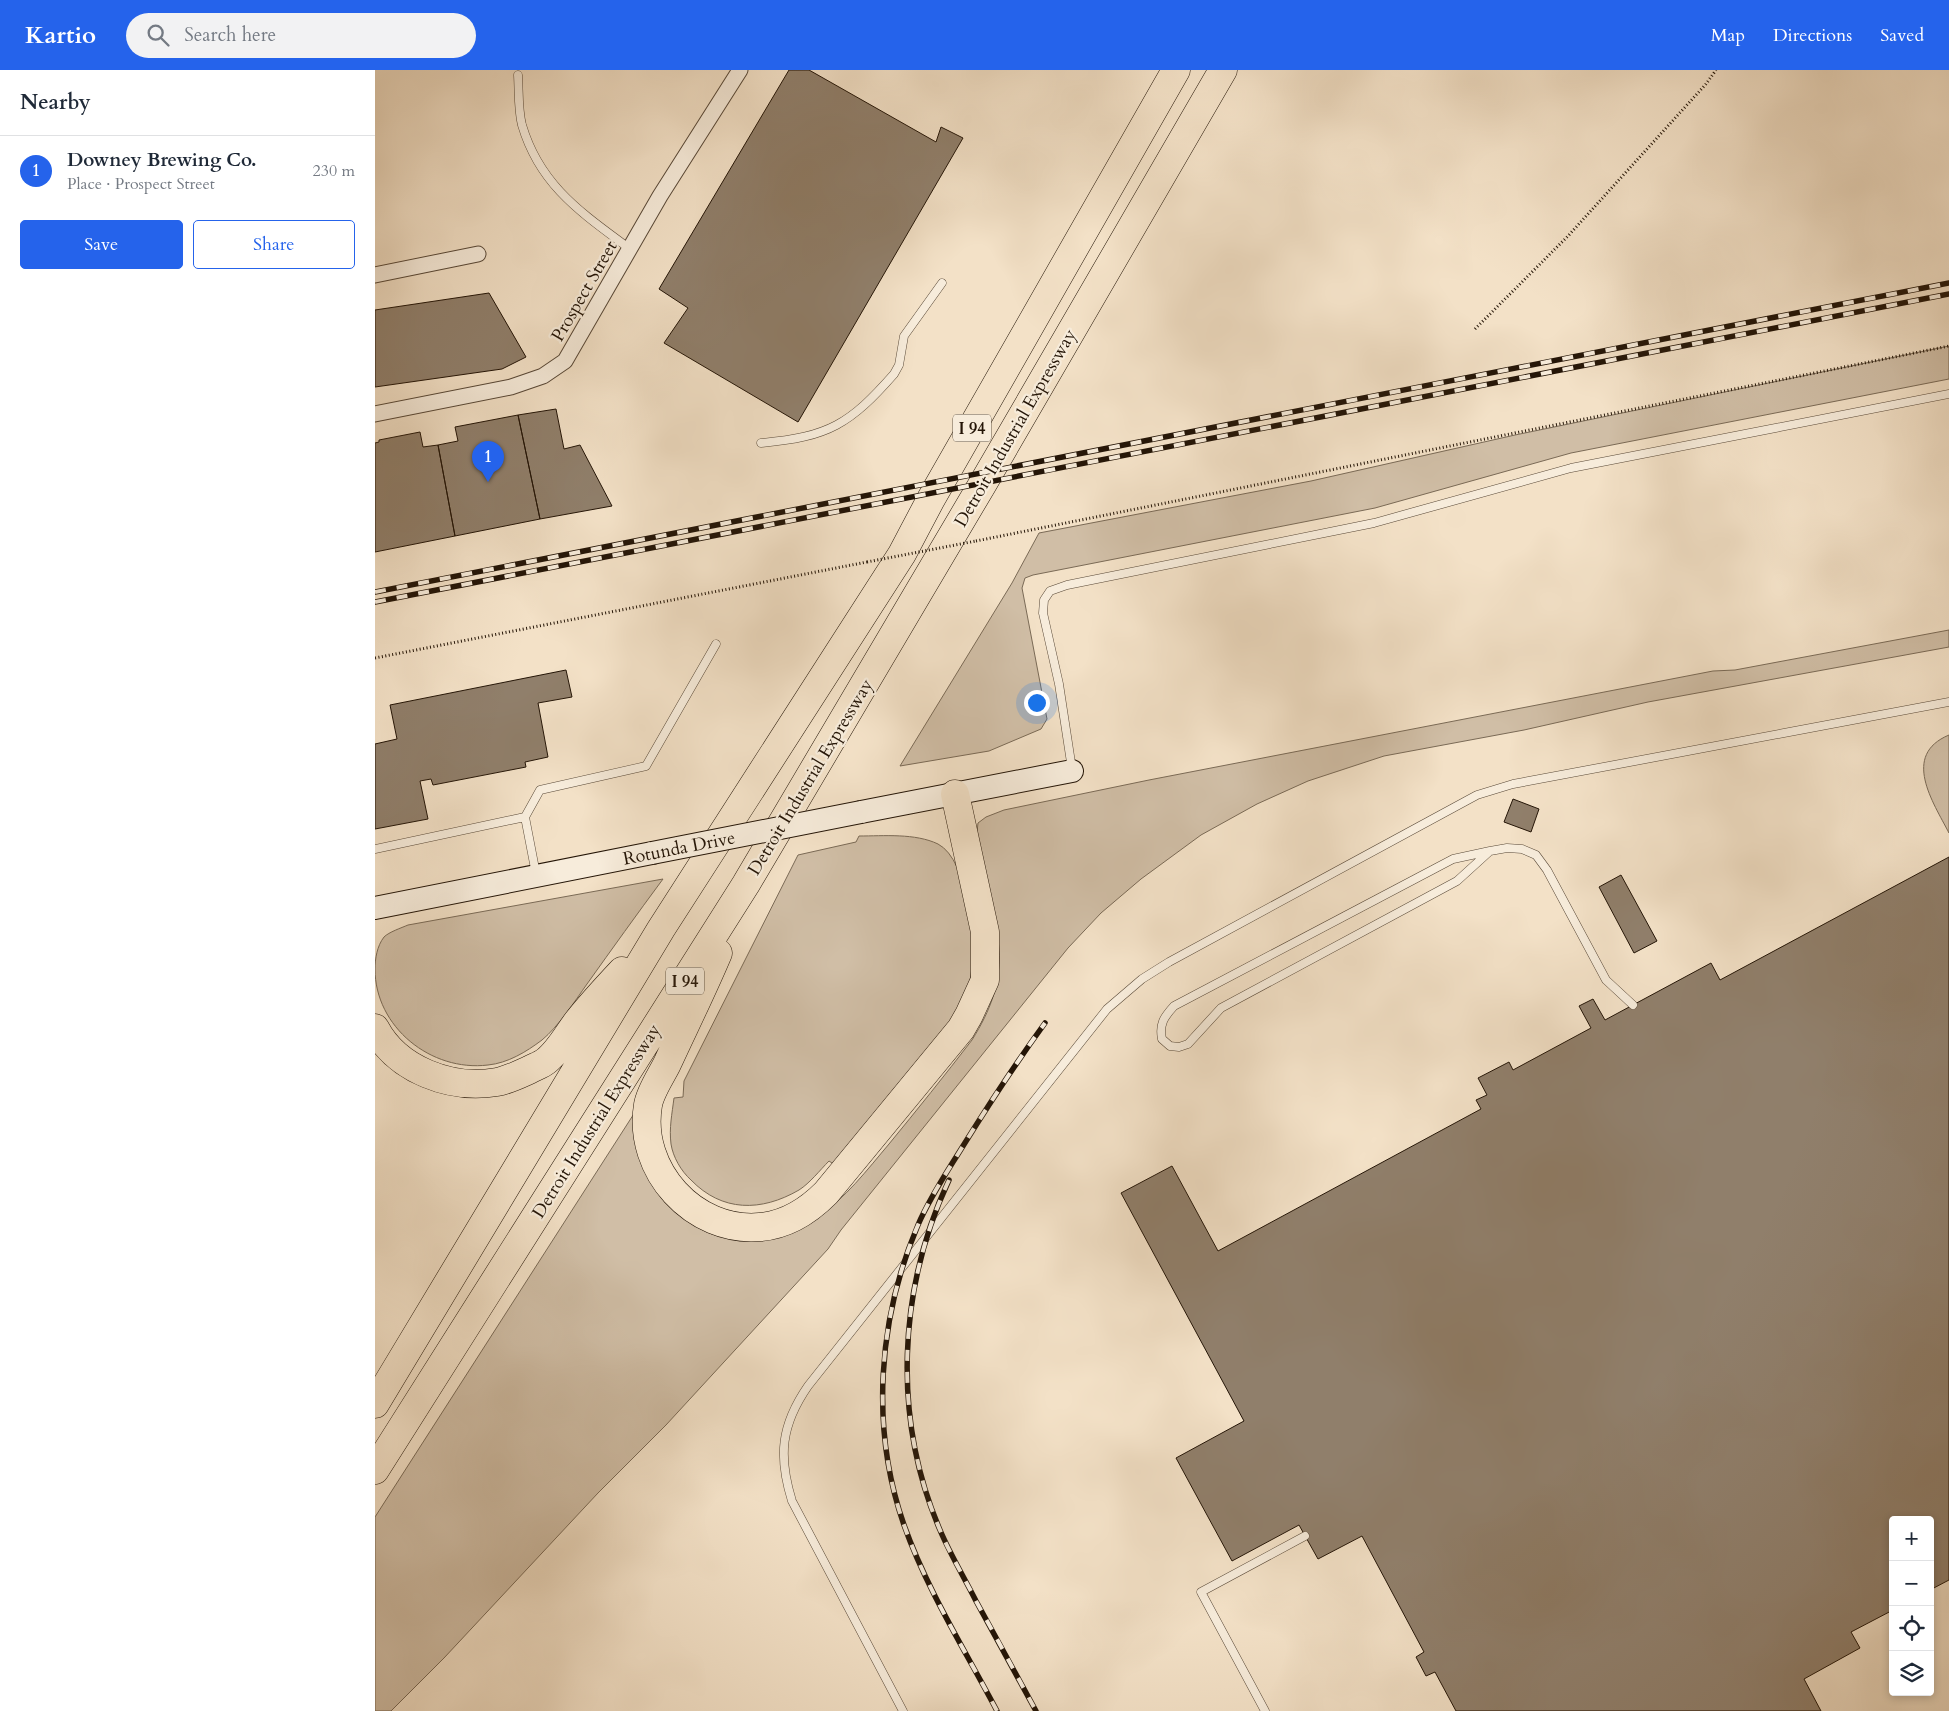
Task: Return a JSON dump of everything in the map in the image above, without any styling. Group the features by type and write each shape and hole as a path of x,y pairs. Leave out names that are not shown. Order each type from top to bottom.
{"highway":[{"name":"Detroit Industrial Expressway","path":"375,1404 661,929 902,554 936,490 1176,70"},
{"name":"Detroit Industrial Expressway","path":"375,1470 746,884 987,477 1223,70"},
{"path":"746,884 699,1000 648,1103 646,1123 652,1156 660,1174 675,1194 693,1210 714,1221 737,1227 760,1227 783,1222 805,1212 826,1193 961,1029 985,980 985,932 955,794"},
{"path":"375,1028 390,1049 405,1062 437,1078 480,1084 511,1078 546,1061 593,1002 661,929"}],"main road":[{"name":"Rotunda Drive","path":"375,908 1072,771"}],"street":[{"name":"Prospect Street","path":"375,414 511,387 543,376 555,369 566,359 660,196 740,70"},
{"path":"375,275 478,254"}],"lane":[{"path":"518,75 522,124 541,168 572,205 630,249"},
{"path":"761,443 795,440 815,435 834,428 853,414 894,374 899,365 904,336 942,283"},
{"path":"1072,771 1059,684 1043,613 1044,600 1050,591 1067,585 1374,523 1571,468 1949,394"},
{"path":"537,876 525,817 540,790 646,766 716,644"},
{"path":"903,1711 792,1501 785,1477 783,1460 788,1421 808,1386 1101,1016 1121,995 1169,962 1477,795 1513,784 1949,702"},
{"path":"375,849 525,817"},
{"path":"1490,851 1457,881 1221,1008 1188,1044 1179,1047 1170,1046 1162,1039 1160,1029 1163,1018 1174,1006 1453,859 1490,851 1515,848 1536,856 1547,870 1606,980 1633,1005"},
{"path":"1265,1711 1201,1592 1305,1536"}],"path":[{"path":"1475,329 1568,236 1716,70"},
{"path":"375,658 976,541 1949,346"}],"shaded area":[{"path":"1949,346 1949,379 1571,453 1375,508 1025,578 1022,588 1047,719 1041,729 989,751 900,766 1012,583 1039,533 1311,481 1515,435"},
{"path":"1949,630 1949,647 1648,702 1524,730 1384,756 1308,781 1257,804 1201,835 1141,879 1101,913 1068,948 841,1230 828,1249 666,1425 598,1493 444,1658 391,1711 375,1711 375,1517 637,1109 643,1161 655,1190 678,1214 704,1230 721,1236 746,1236 806,1223 837,1202 889,1144 972,1040 993,998 999,960 998,941 977,836 978,823 986,817 1004,810 1149,780 1713,671 1735,670"},
{"path":"1949,735 1949,833 1929,794 1924,767 1927,754 1935,744"},
{"path":"859,836 919,838 938,844 949,853 957,867 963,885 971,925 972,961 970,981 965,998 955,1018 835,1165 829,1161 799,1190 785,1197 756,1205 729,1203 703,1191 678,1164 670,1138 674,1098 683,1097 684,1081 798,855 856,842"},
{"path":"663,879 560,1021 542,1040 517,1056 503,1062 488,1065 467,1065 446,1061 427,1053 410,1041 396,1027 385,1009 378,990 375,961 378,948 384,937 392,932 408,925"}],"building":[{"path":"789,70 809,70 936,142 941,127 963,138 798,422 664,343 688,308 659,289"},
{"path":"489,293 526,357 502,369 375,387 375,310"},
{"path":"556,409 564,449 580,445 612,506 540,519 518,415"},
{"path":"518,415 540,519 455,536 438,445 458,441 455,427"},
{"path":"420,432 423,447 438,445 455,536 375,552 375,443 379,442 379,440"},
{"path":"566,670 572,697 538,703 548,757 525,762 526,767 433,785 431,779 420,781 428,819 375,829 375,744 397,739 390,705"},
{"path":"1513,799 1539,809 1531,832 1504,822"},
{"path":"1949,857 1949,1580 1934,1588 1934,1516 1889,1516 1889,1612 1851,1632 1860,1648 1804,1679 1821,1711 1456,1711 1435,1672 1426,1676 1416,1657 1424,1652 1362,1536 1318,1559 1299,1525 1232,1561 1176,1458 1244,1421 1121,1193 1172,1166 1218,1251 1481,1109 1476,1100 1487,1095 1478,1078 1509,1062 1513,1070 1591,1028 1579,1006 1593,999 1605,1020 1711,963 1720,980"},
{"path":"1621,875 1657,941 1634,953 1599,887"}],"railway":[{"path":"375,592 1949,283"},
{"path":"375,602 1949,294"},
{"path":"997,1711 947,1620 913,1549 904,1525 893,1488 886,1450 883,1374 894,1298 918,1225 939,1185 983,1115 1045,1023"},
{"path":"949,1180 932,1222 919,1265 911,1309 907,1354 908,1399 914,1443 925,1487 944,1539 1036,1711"}],"place":[{"name":"Downey Brewing Co.","path":"488,482"}]}
